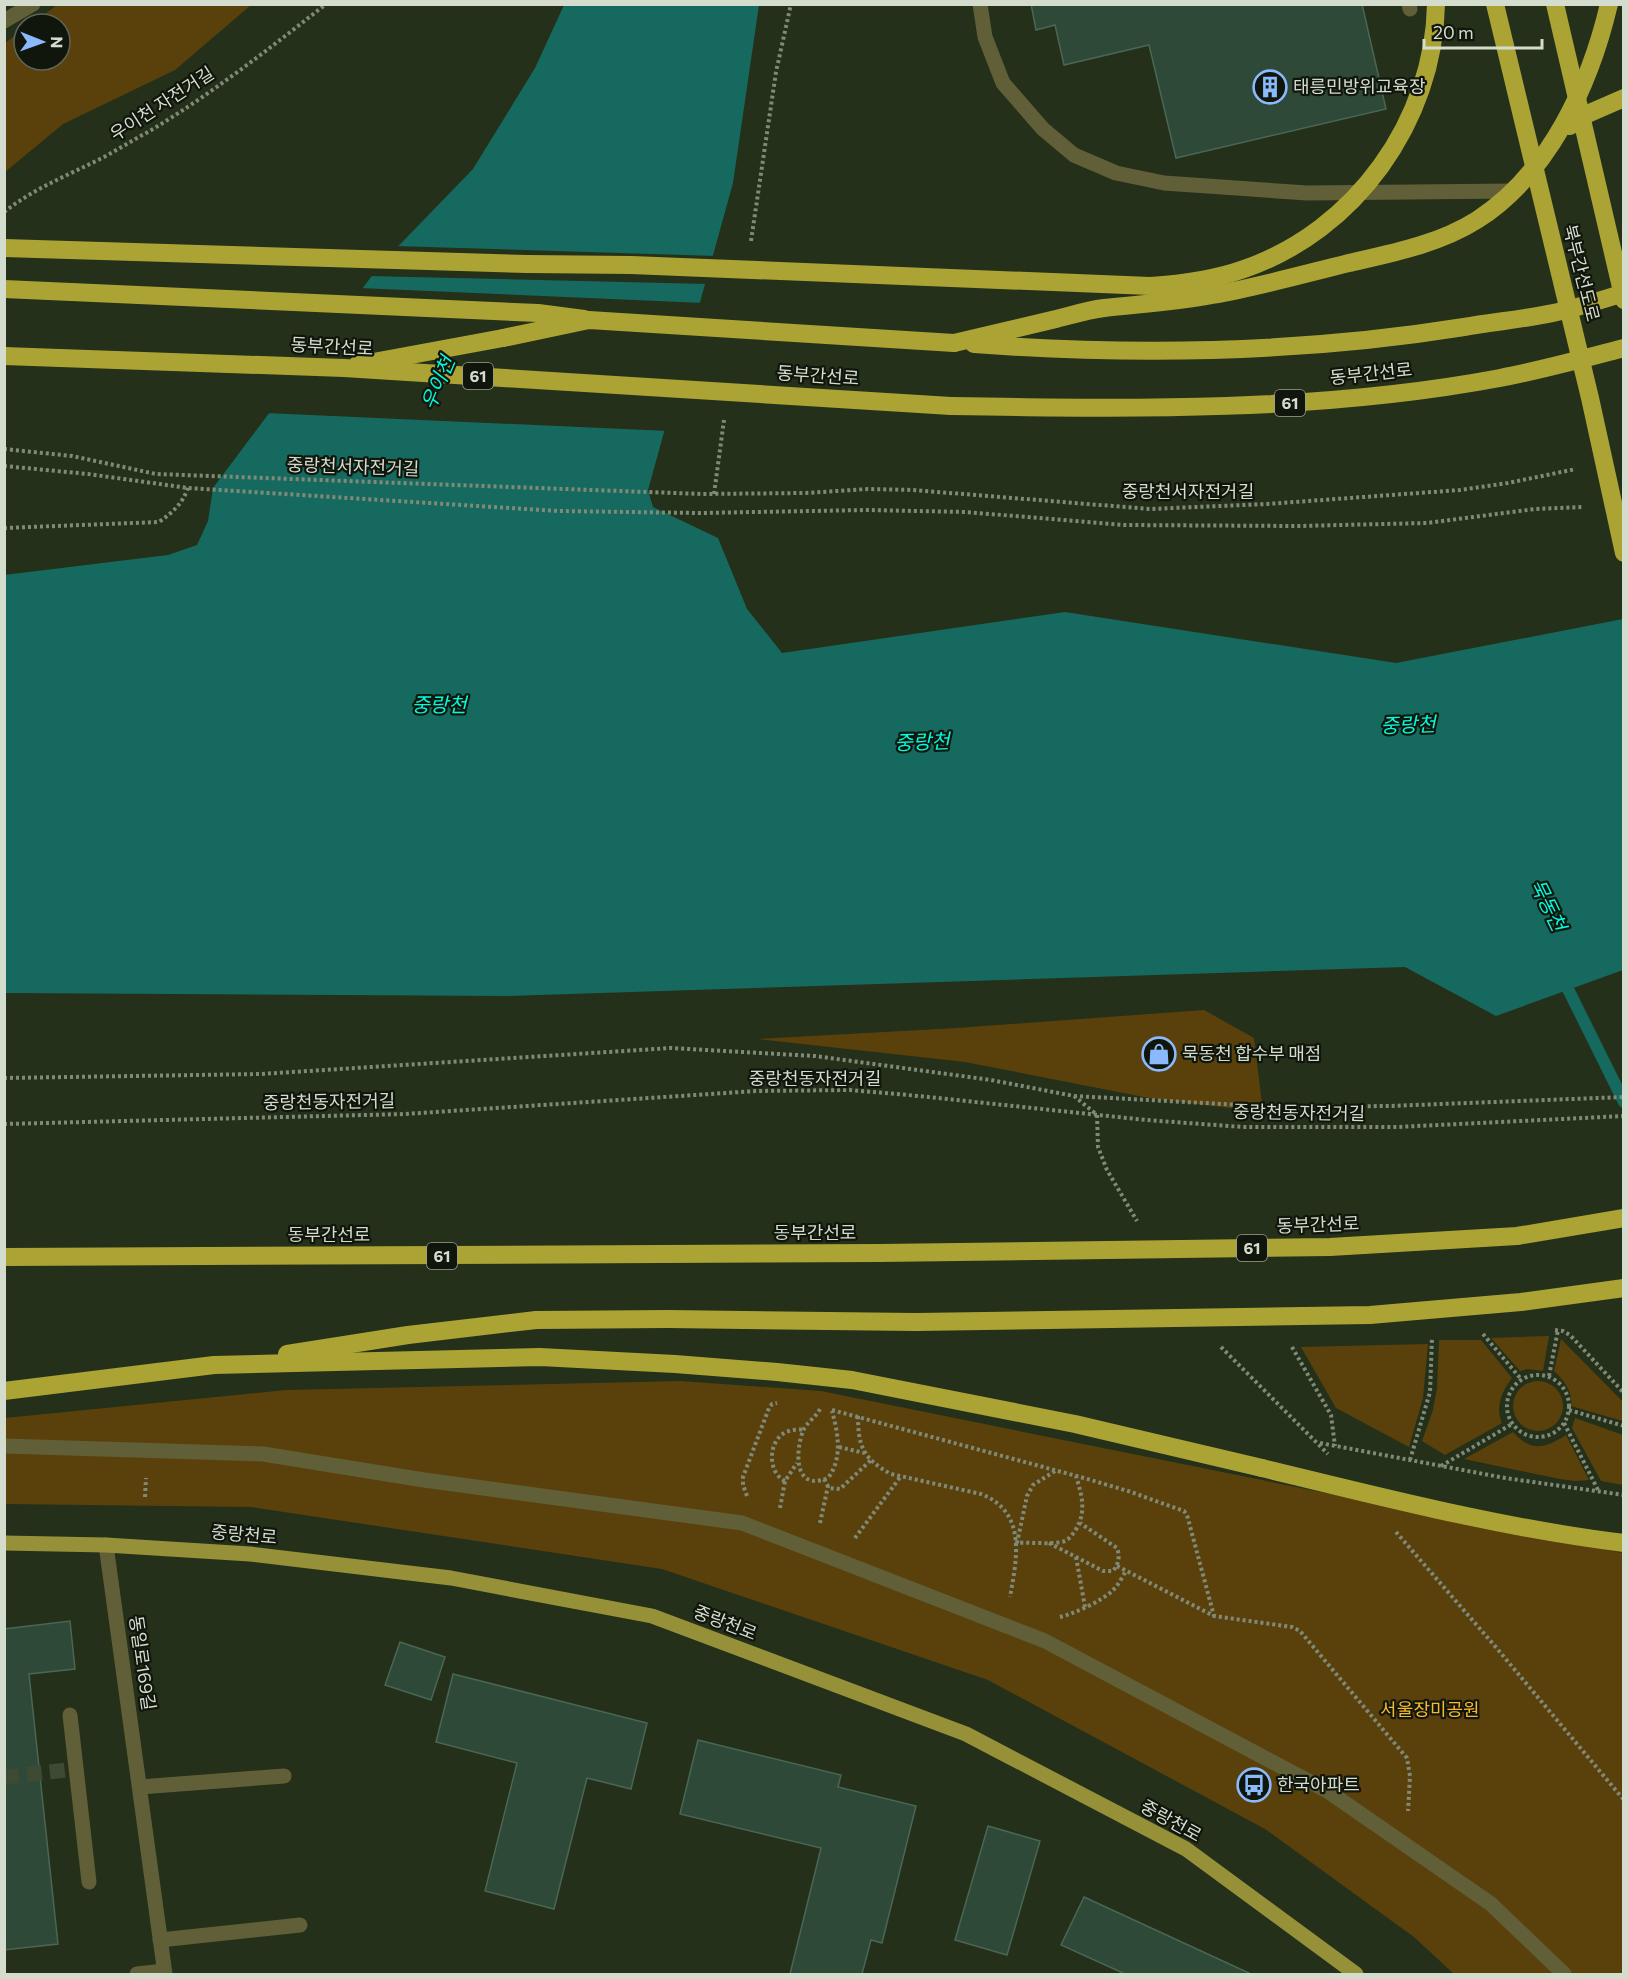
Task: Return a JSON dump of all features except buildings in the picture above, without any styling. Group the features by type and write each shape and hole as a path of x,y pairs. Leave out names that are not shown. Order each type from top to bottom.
{"highway":[{"path":"4,248 516,264 631,265 1113,285 1192,282 1245,269 1292,247 1328,222 1362,190 1395,146 1416,102 1431,51 1436,4"},
{"name":"북부간선도로","path":"1495,4 1590,398 1623,553"},
{"name":"북부간선도로","path":"1555,4 1623,300"},
{"path":"1546,153 1559,133 1581,88 1592,61 1609,4"},
{"path":"1618,4 1623,14"},
{"path":"954,343 1102,308 1215,295 1404,250 1455,232 1488,212 1513,191 1532,172 1560,135 1577,120 1623,98"},
{"path":"4,289 538,313 589,320 1051,350 1126,351 1204,350 1353,341 1433,332 1554,312 1623,293"},
{"path":"344,368 589,320"},
{"name":"동부간선로","path":"4,356 344,368 951,406 1186,407 1367,397 1499,378 1559,366 1623,348"},
{"name":"동부간선로","path":"4,1257 879,1253 1330,1247 1517,1236 1623,1218"},
{"path":"4,1391 214,1365 408,1335 536,1320 916,1322 1370,1315 1521,1302 1623,1288"},
{"path":"214,1365 540,1357 777,1372 852,1380 1075,1424 1446,1513 1593,1540 1623,1543"}],"main road":[{"name":"중랑천로","path":"4,1543 106,1545 250,1554 451,1578 652,1616 966,1734 1185,1849 1356,1974"}],"street":[{"path":"4,21 33,4"},
{"path":"980,4 985,37 1003,83 1042,129 1074,155 1116,173 1164,183 1307,193 1513,191"},
{"path":"4,1446 263,1454 742,1523 1045,1641 1329,1792 1491,1904 1564,1974"},
{"name":"동일로169길","path":"106,1545 165,1973"},
{"path":"70,1715 89,1882"},
{"path":"140,1787 284,1776"},
{"path":"160,1940 300,1924"},
{"path":"137,1974 165,1973"}],"path":[{"name":"우이천 자전거길","path":"4,212 48,183 103,157 181,111 326,4"},
{"name":"중랑천서자전거길","path":"4,449 72,456 156,474 702,494 806,493 868,489 913,490 1150,509 1267,504 1460,490 1577,469"},
{"path":"4,466 88,474 188,488 558,511 966,512 1124,525 1298,526 1427,523 1535,508 1590,507"},
{"path":"4,528 159,522 174,512 184,499 188,488"},
{"path":"4,1078 261,1074 671,1048 815,1056 991,1080 1074,1096 1278,1107 1389,1106 1623,1096"},
{"name":"중랑천동자전거길","path":"4,1124 405,1114 711,1094 838,1090 1243,1127 1397,1127 1623,1116"},
{"path":"1074,1096 1097,1115"},
{"path":"1547,1330 1563,1330 1570,1335 1623,1393"},
{"path":"1549,1377 1558,1330"},
{"path":"1473,1334 1494,1333"},
{"path":"1483,1334 1521,1379"},
{"path":"1420,1337 1442,1336"},
{"path":"1410,1460 1430,1392 1432,1337"},
{"path":"1302,1343 1290,1344 1331,1414 1335,1446"},
{"path":"1536,1374 1549,1377 1563,1386 1568,1396 1569,1410 1564,1423 1554,1433 1544,1437 1523,1434 1512,1424 1506,1409 1511,1390 1521,1379 1536,1374"},
{"path":"748,1500 743,1477 769,1408 776,1403 785,1404"},
{"path":"812,1407 858,1416 1055,1470 1184,1510 1215,1616"},
{"path":"775,1536 785,1481 797,1462 803,1429 820,1409"},
{"path":"797,1462 799,1469 814,1481 824,1479 832,1473 839,1447 838,1430 831,1410"},
{"path":"1569,1410 1623,1426"},
{"path":"858,1416 860,1444 878,1467 891,1474 990,1498 1003,1507 1014,1529 1017,1542"},
{"path":"1564,1423 1599,1492"},
{"path":"1441,1466 1512,1424"},
{"path":"785,1481 777,1476 772,1466 772,1451 782,1435 788,1431 803,1429"},
{"path":"1319,1443 1504,1478 1623,1495"},
{"path":"839,1447 865,1453"},
{"path":"824,1479 834,1490 840,1489 871,1460"},
{"path":"1005,1626 1015,1570 1017,1542 1027,1496 1033,1485 1055,1470"},
{"path":"838,1560 901,1476"},
{"path":"1017,1542 1066,1540 1072,1535 1080,1523 1083,1499 1076,1476"},
{"path":"814,1551 828,1486"},
{"path":"1047,1542 1103,1571 1113,1571 1117,1566 1119,1553 1117,1548 1080,1523"},
{"path":"1076,1557 1085,1607"},
{"path":"1117,1566 1215,1616 1292,1627 1300,1631 1407,1758 1410,1776 1407,1846"},
{"path":"1054,1616 1068,1615 1113,1591 1126,1571"}],"green space":[{"path":"57,4 251,5 175,70 63,124 5,172 5,43 12,38 12,72 72,72 72,12 47,12"},
{"path":"1204,1010 1254,1038 1263,1112 1149,1098 965,1062 758,1039 957,1028"},
{"path":"1549,1336 1543,1371 1527,1369 1520,1371 1491,1338"},
{"path":"1561,1339 1623,1402 1623,1421 1571,1406 1571,1396 1567,1387 1554,1371"},
{"path":"1439,1340 1481,1340 1512,1378 1505,1388 1499,1405 1502,1423 1445,1455 1422,1441 1433,1410 1437,1388"},
{"path":"1428,1344 1423,1398 1409,1447 1336,1408 1301,1347"},
{"name":"서울장미공원","path":"680,1381 821,1391 1623,1553 1623,1974 1454,1974 1414,1937 1265,1829 988,1680 662,1569 251,1507 5,1504 5,1418 286,1390"},
{"path":"1538,1381 1556,1388 1563,1406 1556,1424 1538,1431 1520,1424 1513,1406 1520,1388"},
{"path":"1575,1418 1623,1435 1623,1485 1601,1481 1572,1428"},
{"path":"1513,1432 1533,1446 1552,1443 1566,1435 1589,1480 1560,1479 1464,1459"}],"water":[{"name":"중랑천","path":"564,5 759,5 733,183 648,490 653,507 718,538 747,609 782,653 1065,612 1396,663 1623,619 1623,970 1496,1016 1405,967 508,996 5,993 4,575 168,555 197,545 208,521 213,488 380,265 473,169 535,68"}],"pier":[{"path":"394,246 716,256 708,284 368,276"},
{"path":"359,288 703,303 668,431 266,413"}],"waterway":[{"name":"묵동천","path":"1562,977 1624,1102"}],"tunnel":[{"path":"4,1777 76,1769"}],"place":[{"name":"태릉민방위교육장","path":"1270,87"},
{"name":"묵동천 합수부 매점","path":"1159,1054"},
{"name":"한국아파트","path":"1254,1785"}],"water label":[{"name":"우이천","path":"438,383"}]}
